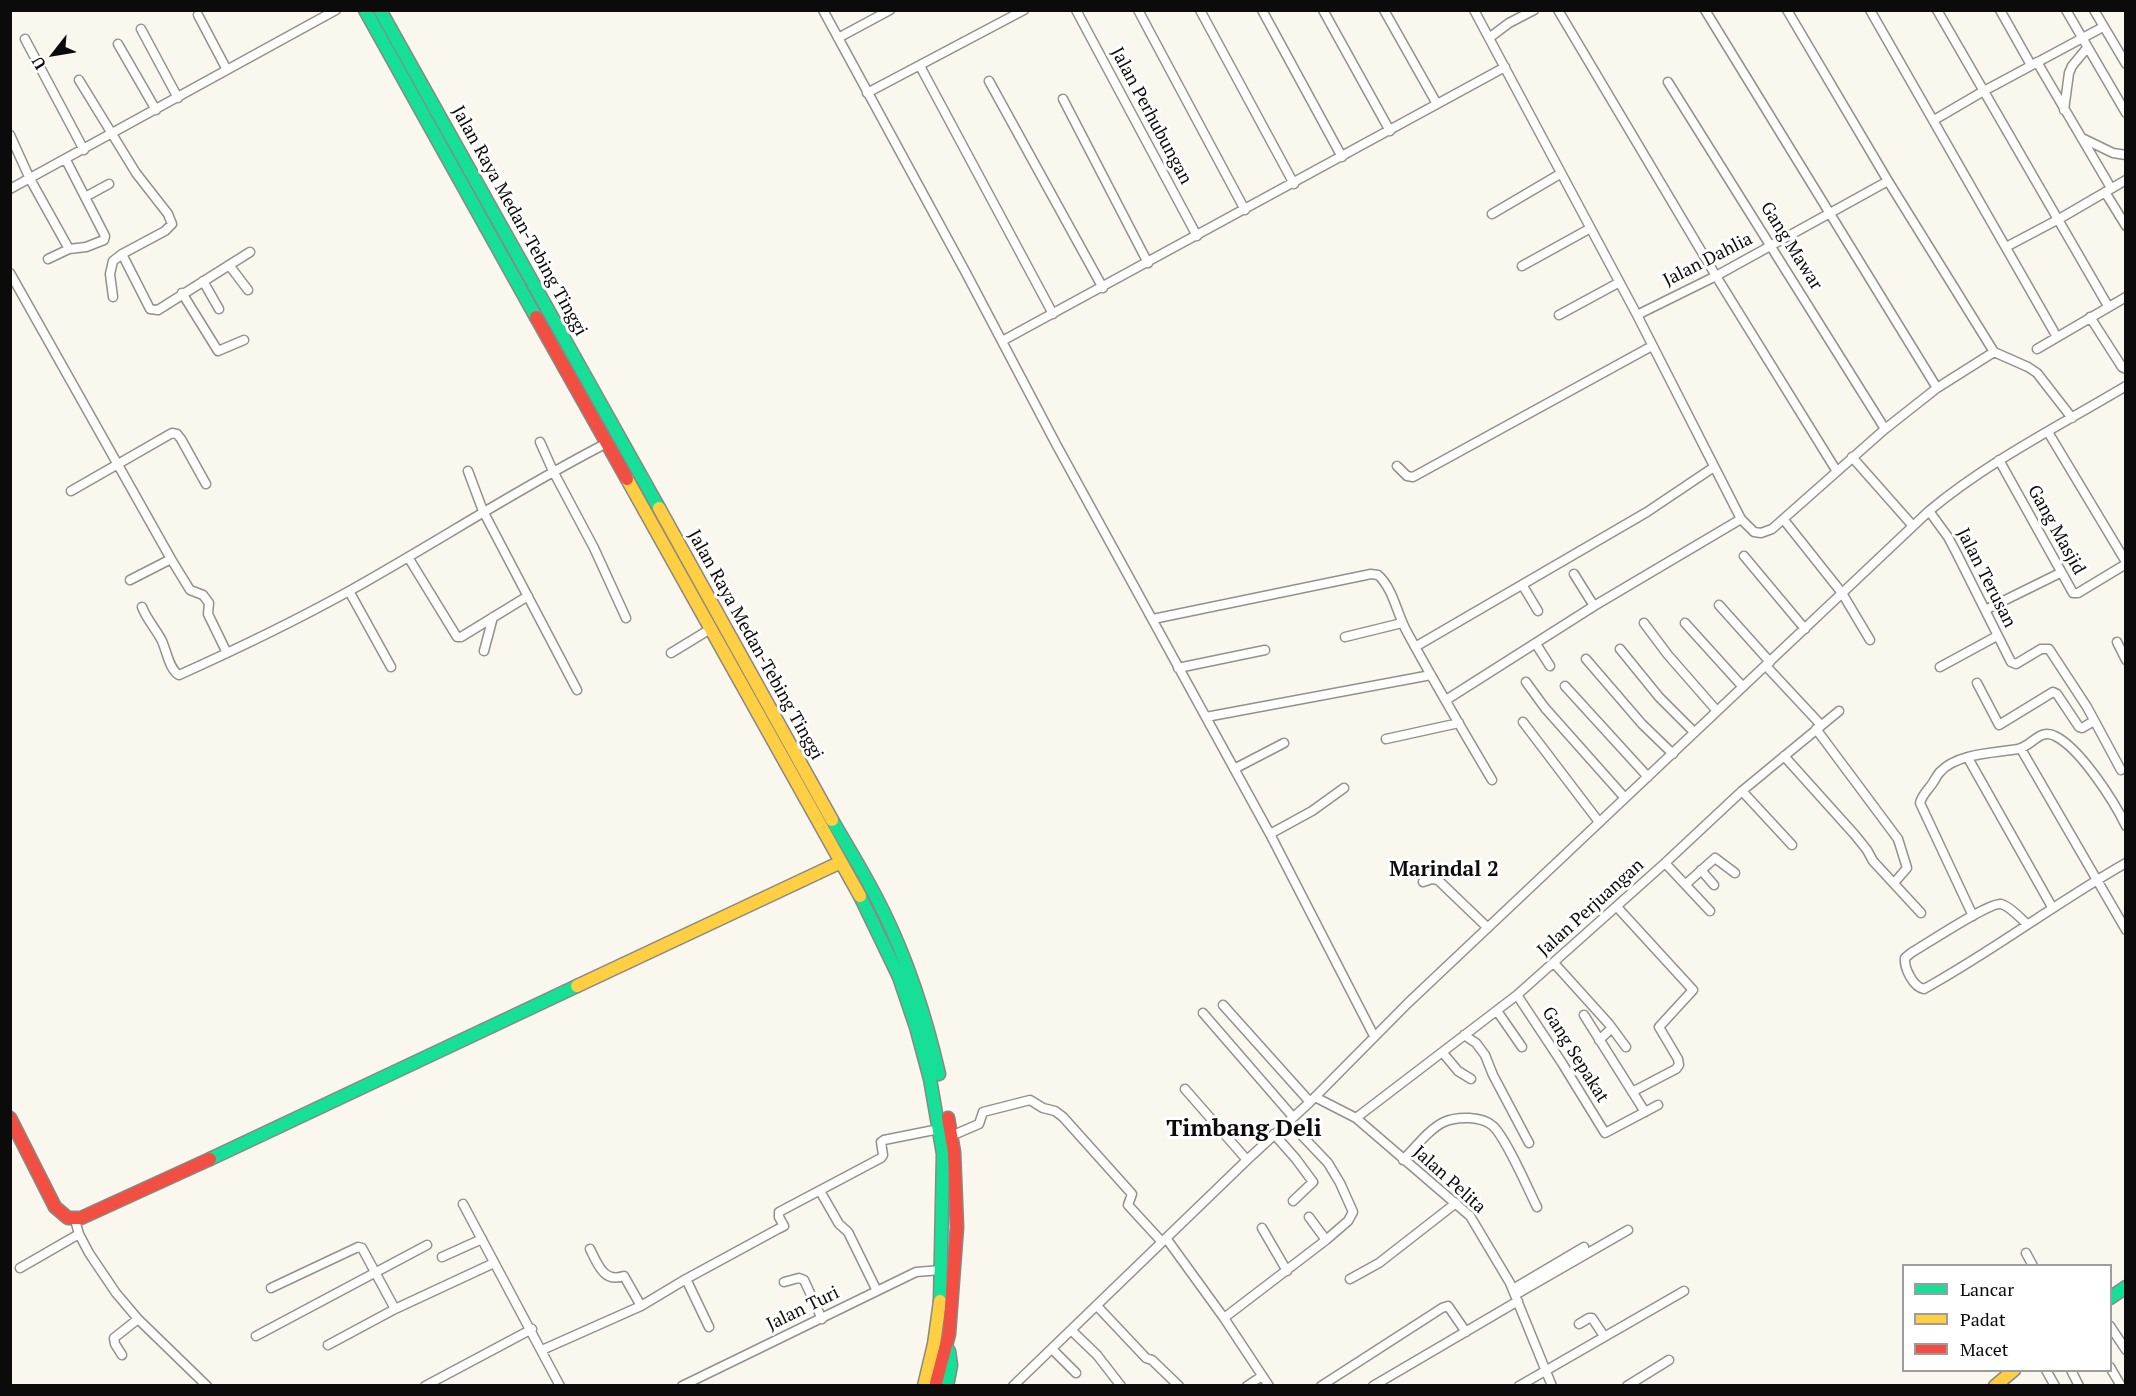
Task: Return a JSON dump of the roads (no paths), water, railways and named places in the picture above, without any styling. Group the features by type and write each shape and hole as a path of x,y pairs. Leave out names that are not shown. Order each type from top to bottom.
{"main road":[{"name":"Jalan Raya Medan-Tebing Tinggi","path":"366,10 876,924 904,988 945,1133 954,1152 957,1227 947,1342"},
{"name":"Jalan Raya Medan-Tebing Tinggi","path":"380,10 883,911 920,996 932,1039 945,1133 941,1270 935,1334"},
{"path":"10,1118 55,1207 66,1217 75,1220 192,1168 841,862"},
{"path":"2112,1297 2126,1287"},
{"path":"935,1334 935,1386"},
{"path":"914,1386 935,1334"},
{"path":"924,1386 934,1371 947,1342"},
{"path":"947,1342 951,1365 947,1386"},
{"path":"1995,1386 2013,1372"}],"street":[{"path":"10,189 336,10"},
{"path":"823,10 1270,834 1374,1036"},
{"path":"838,38 890,10"},
{"path":"867,93 1023,10"},
{"name":"Jalan Perhubungan","path":"1076,10 1197,236"},
{"path":"1138,10 1245,210"},
{"path":"1200,10 1294,184"},
{"path":"1262,10 1342,157"},
{"path":"1323,10 1390,131"},
{"path":"1384,10 1437,104"},
{"path":"1474,10 1741,519 1754,532 1761,533 1772,529 1885,429 1937,388 1994,352"},
{"path":"1558,10 1716,276 1836,470"},
{"path":"1705,10 1937,388"},
{"path":"1787,10 1888,181 1994,352 2037,373 2072,418"},
{"path":"1870,10 2057,337"},
{"path":"1937,10 1982,92 2059,219 2108,306"},
{"path":"2000,10 2081,138 2126,226"},
{"path":"2066,10 2126,113"},
{"path":"2094,10 2126,64"},
{"path":"1489,38 1509,23 1531,11"},
{"path":"198,15 227,70"},
{"path":"1934,120 2103,27"},
{"path":"141,29 178,98"},
{"path":"25,39 84,150"},
{"path":"118,44 156,110"},
{"path":"2064,110 2069,73 2087,48"},
{"path":"920,66 1053,314"},
{"path":"1002,341 1505,68"},
{"path":"79,80 136,173 168,214 172,224 165,231 113,261 111,274 113,297"},
{"path":"989,81 1103,288"},
{"name":"Gang Mawar","path":"1668,82 1885,429"},
{"path":"1063,99 1148,263"},
{"path":"10,135 30,179 69,249"},
{"path":"2081,138 2113,153 2126,155"},
{"path":"48,259 69,249 86,247 105,238 66,160"},
{"path":"1492,214 1560,174"},
{"path":"2006,247 2126,180"},
{"name":"Jalan Dahlia","path":"1636,315 1716,276 1888,181"},
{"path":"85,197 109,184"},
{"path":"1522,266 1589,229"},
{"path":"122,254 150,309 158,309 250,252"},
{"path":"229,265 248,290"},
{"path":"10,273 171,559 190,590 203,596 209,603 208,614 227,653"},
{"path":"203,281 219,309"},
{"path":"1559,315 1618,283"},
{"path":"182,294 218,351 244,340"},
{"path":"2037,349 2126,297"},
{"path":"2090,318 2122,367 2126,369"},
{"path":"1397,466 1410,478 1421,473 1652,346"},
{"path":"1013,1386 1274,1134 1313,1100 1374,1036 1929,511 1960,485 1999,460 2126,386"},
{"path":"2048,432 2126,563"},
{"path":"71,491 174,433 181,439 206,484"},
{"path":"540,442 594,548 626,618"},
{"path":"142,607 178,675 227,653 349,591 483,511 607,443"},
{"path":"1851,457 1913,526"},
{"name":"Gang Masjid","path":"1999,460 2073,593 2076,594 2126,563"},
{"path":"1415,647 1647,512 1714,467"},
{"path":"468,471 483,511 577,690"},
{"name":"Jalan Terusan","path":"1929,511 1948,537 2011,662 2016,664 2041,649 2049,649 2094,721"},
{"path":"1446,700 1594,606 1741,519"},
{"path":"1784,520 1842,593 1870,640"},
{"path":"1744,556 1805,629"},
{"path":"408,557 456,636 461,637 528,596"},
{"path":"130,580 171,559"},
{"path":"1985,610 2060,573"},
{"path":"1153,619 1375,574 1380,576 1386,583 1402,623 1415,647 1492,780"},
{"path":"1574,574 1594,606"},
{"path":"1523,586 1538,611"},
{"path":"349,591 391,667"},
{"path":"1719,605 1819,727 1898,839 1907,868 1894,883"},
{"path":"484,651 493,617"},
{"path":"1644,622 1668,655 1717,711"},
{"path":"1345,637 1402,623"},
{"path":"1685,623 1743,687"},
{"path":"671,653 712,628"},
{"path":"1940,667 1997,636"},
{"path":"2117,642 2126,660"},
{"path":"1536,644 1550,666"},
{"path":"1620,649 1659,697 1694,732"},
{"path":"1178,668 1265,650"},
{"path":"1586,659 1642,724 1672,754"},
{"path":"1206,717 1431,675"},
{"path":"1526,682 1545,708 1625,798"},
{"path":"1977,683 1999,725 2053,692 2057,694 2079,727 2082,728 2094,721 2121,770"},
{"path":"1565,686 1648,777"},
{"name":"Jalan Perjuangan","path":"1356,1119 1517,995 1617,907 1742,790 1839,711"},
{"path":"1523,722 1599,822"},
{"path":"1386,739 1459,723"},
{"path":"1973,916 1920,803 1940,772 1958,760 1996,751 2021,749 2040,735 2047,734 2060,739 2086,766 2123,812 2126,826"},
{"path":"1234,769 1284,743"},
{"path":"2021,749 2126,930"},
{"path":"1784,756 1855,835 1873,861 1921,913"},
{"path":"1968,758 2052,907"},
{"path":"1270,834 1312,811 1344,788"},
{"path":"1742,790 1792,845"},
{"path":"1686,884 1716,858 1735,873"},
{"path":"1665,863 1710,911"},
{"path":"2027,924 2001,904 1973,916 1905,958 1904,964 1919,989 1924,989 2027,924 2052,907 2126,863"},
{"path":"1701,870 1714,885"},
{"path":"1423,882 1438,880 1488,928"},
{"path":"1617,907 1693,990 1659,1027 1678,1059 1679,1065 1676,1069 1632,1092"},
{"path":"1554,963 1626,1047"},
{"name":"Gang Sepakat","path":"1517,995 1605,1133 1645,1112"},
{"name":"Jalan Pelita","path":"1223,1005 1313,1100 1356,1119 1470,1216 1515,1295 1552,1386"},
{"path":"1497,1011 1522,1047"},
{"path":"1203,1013 1328,1163 1353,1208 1348,1221 1326,1240 1224,1318"},
{"path":"1584,1016 1645,1112 1658,1105"},
{"path":"1599,1040 1612,1028"},
{"path":"1464,1035 1476,1043 1485,1056 1529,1143"},
{"path":"1443,1053 1458,1071 1471,1079"},
{"path":"1185,1089 1247,1160"},
{"path":"542,1350 641,1306 784,1226 779,1212 881,1158 883,1155 881,1142 884,1140 945,1133 979,1124 983,1112 1030,1100 1063,1117 1132,1194 1128,1205 1164,1240 1224,1318 1269,1386"},
{"path":"1403,1160 1434,1129 1446,1121 1473,1119 1487,1122 1500,1134 1537,1207"},
{"path":"1274,1134 1312,1182 1293,1201"},
{"path":"820,1191 839,1224 848,1232 877,1291"},
{"path":"1350,1280 1376,1265 1456,1203"},
{"path":"463,1204 532,1329 560,1386"},
{"path":"1310,1217 1326,1240"},
{"path":"75,1220 89,1253 116,1293 138,1319 207,1386"},
{"path":"1263,1228 1287,1271"},
{"path":"1515,1295 1628,1230"},
{"path":"20,1268 79,1234"},
{"path":"442,1257 482,1239"},
{"path":"256,1335 427,1245"},
{"path":"271,1288 358,1246 362,1248 395,1309"},
{"path":"1373,1386 1466,1332 1584,1247"},
{"path":"590,1250 605,1276 617,1279 624,1276 641,1306"},
{"path":"2026,1253 2032,1264"},
{"path":"328,1346 395,1309 494,1263"},
{"name":"Jalan Turi","path":"682,1386 702,1382 916,1272 941,1270"},
{"path":"784,1282 799,1278 804,1280 822,1319"},
{"path":"686,1279 710,1327"},
{"path":"1519,1386 1684,1291"},
{"path":"1097,1306 1146,1358 1152,1360 1179,1386"},
{"path":"1321,1386 1442,1308 1448,1306 1451,1309 1466,1332"},
{"path":"1579,1324 1592,1318 1604,1336"},
{"path":"122,1355 114,1338 138,1319"},
{"path":"425,1386 532,1329"},
{"path":"2112,1329 2126,1350"},
{"path":"1071,1330 1097,1355 1121,1386"},
{"path":"1052,1349 1076,1373"},
{"path":"1627,1386 1669,1360"},
{"path":"2112,1370 2121,1386"},
{"path":"2047,1372 2055,1386"},
{"path":"2072,1372 2079,1386"},
{"path":"1247,1386 1262,1376"}],"district":[{"name":"Marindal 2","path":"1444,870"},
{"name":"Timbang Deli","path":"1244,1129"}]}
